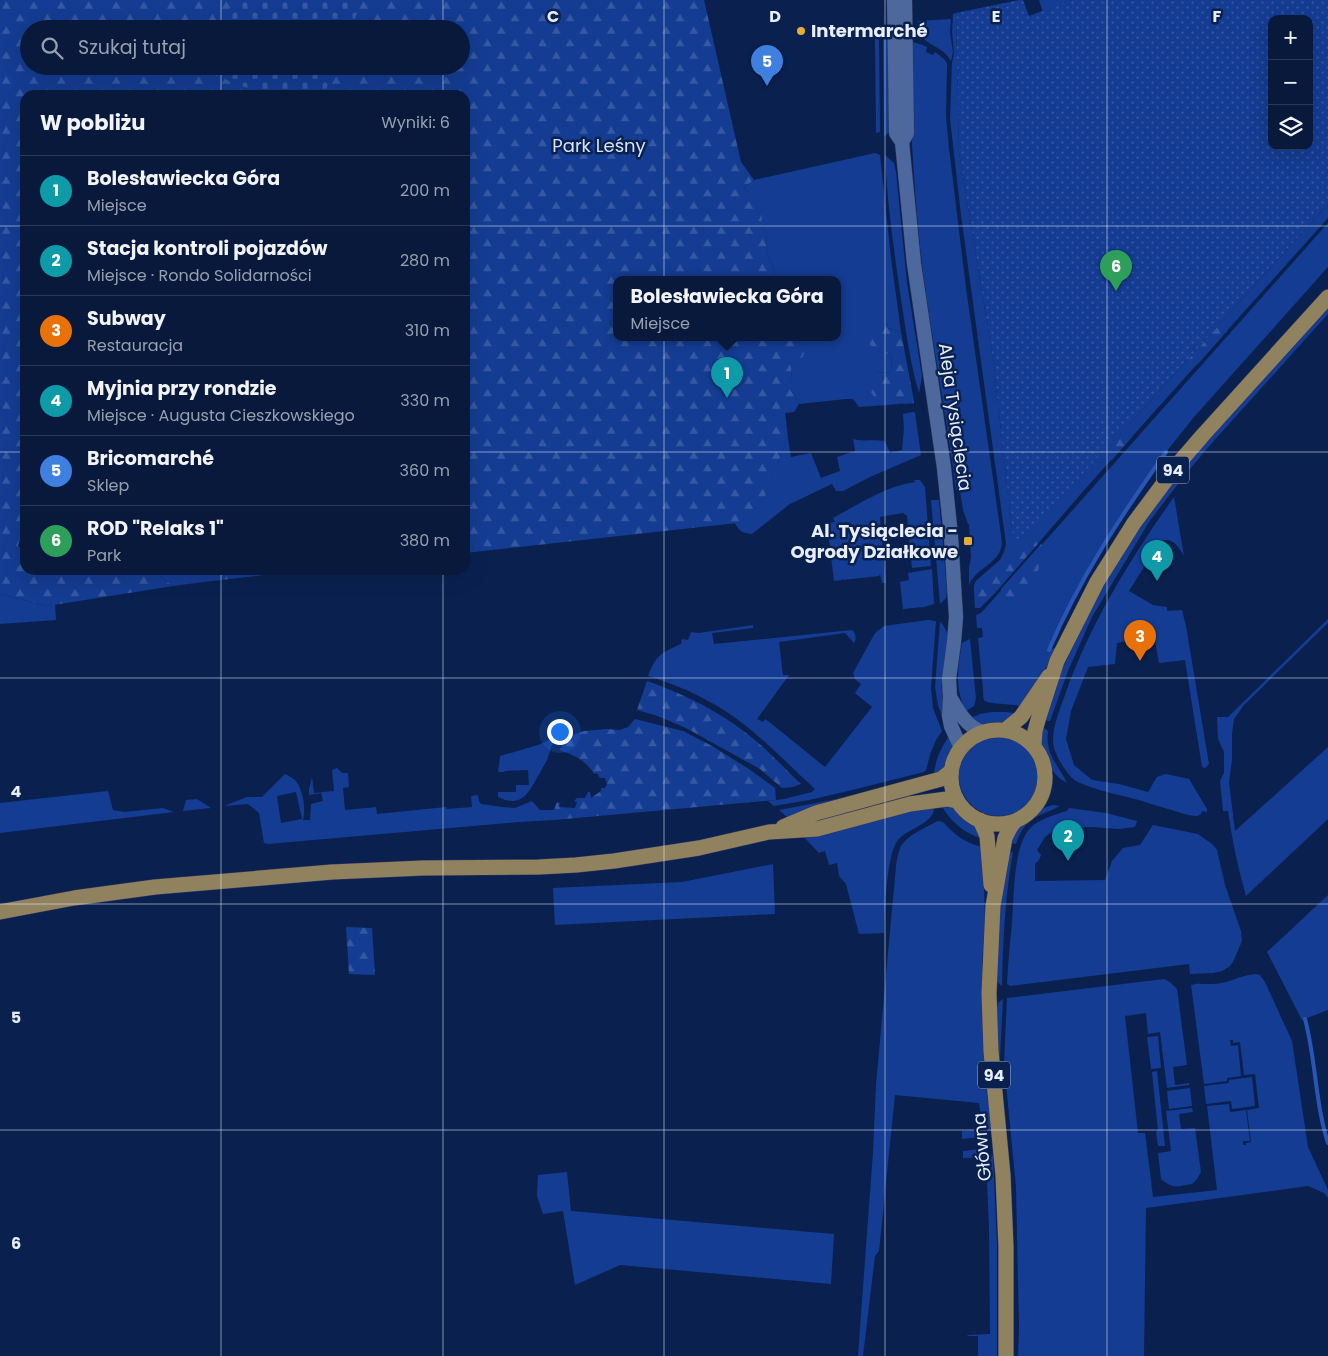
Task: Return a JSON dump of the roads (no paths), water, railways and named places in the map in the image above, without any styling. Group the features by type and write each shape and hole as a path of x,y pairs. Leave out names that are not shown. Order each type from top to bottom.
{"main road":[{"name":"94","path":"1015,821 1024,816 1038,802 1045,784 1046,773 1040,755 1034,746 1035,731 1054,668 1097,582 1134,523 1157,491 1203,435 1328,296"},
{"name":"94","path":"1005,730 1020,716 1054,668"},
{"path":"1015,821 998,824 980,820 966,812 958,801 951,771 954,760 961,748 969,739 982,732 1005,730 1021,735 1034,746"},
{"path":"769,832 816,813 941,779 951,771"},
{"path":"0,912 74,898 155,887 332,872 576,865 699,848 769,832 817,828 910,804 947,799 958,801"},
{"name":"Główna","path":"980,820 987,836 993,906 990,1011 991,1051 1004,1175 1006,1356"},
{"name":"Główna","path":"993,906 1005,838 1015,821"}],"street":[{"name":"Aleja Tysiąclecia","path":"894,0 896,133 902,142 914,264 952,536 956,617 949,679 949,716 961,748"},
{"name":"Aleja Tysiąclecia","path":"902,142 907,133 905,0"},
{"path":"950,697 971,726 982,732"}],"waterway":[{"path":"1049,650 1074,597 1102,548 1166,452"},
{"path":"1305,1019 1309,1034 1320,1113 1328,1143"}],"place":[{"name":"Intermarché","path":"801,31"},
{"name":"Bricomarché","path":"767,86"},
{"name":"ROD \"Relaks 1\"","path":"1116,291"},
{"name":"Bolesławiecka Góra","path":"727,398"},
{"name":"Al. Tysiąclecia - Ogrody Działkowe","path":"968,541"},
{"name":"Myjnia przy rondzie","path":"1157,581"},
{"name":"Subway","path":"1140,661"},
{"name":"Stacja kontroli pojazdów","path":"1068,861"}],"park label":[{"name":"Park Leśny","path":"599,146"}]}
